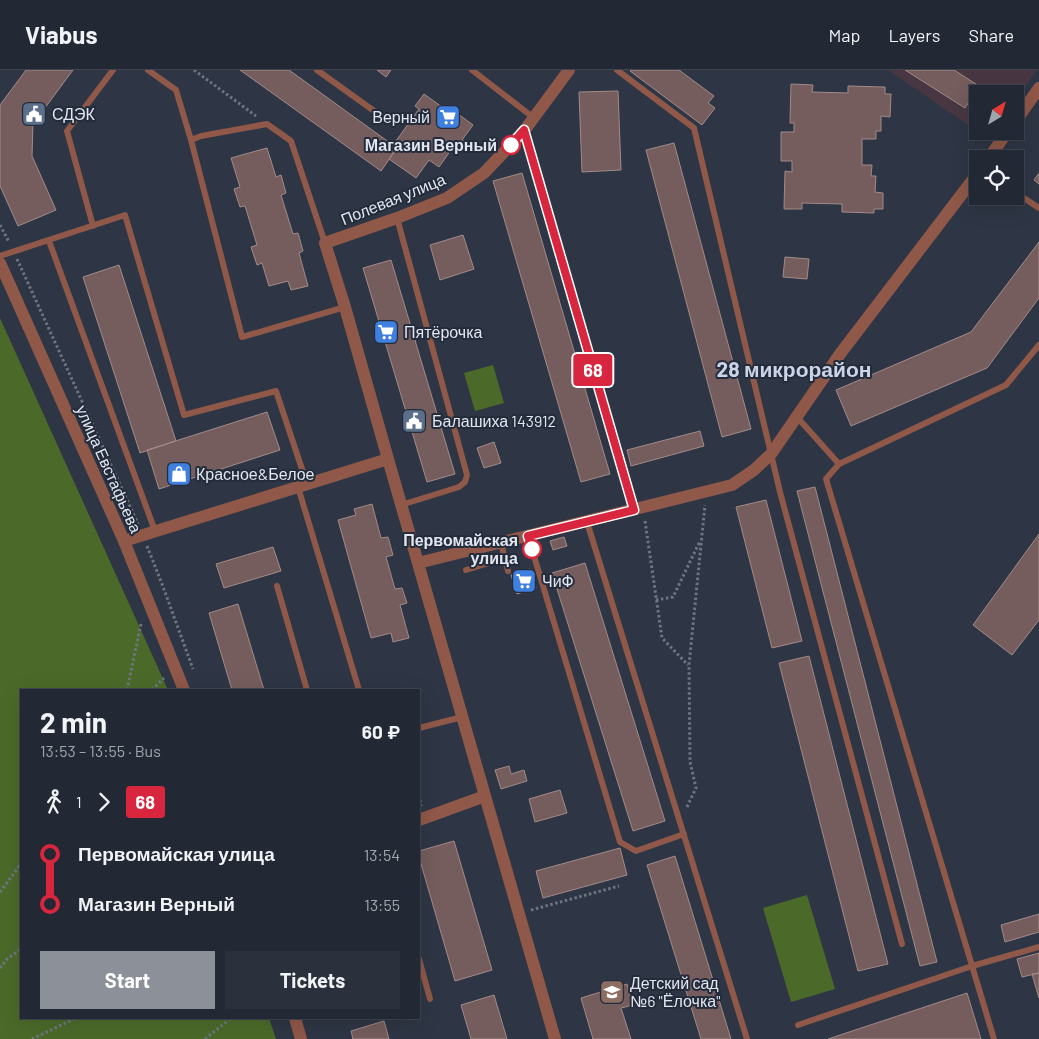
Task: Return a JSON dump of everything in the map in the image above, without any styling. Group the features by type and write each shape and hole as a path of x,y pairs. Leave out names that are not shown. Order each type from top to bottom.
{"street":[{"name":"Полевая улица","path":"325,243 447,198 484,173 534,118 569,70"},
{"path":"1024,109 1039,88"},
{"path":"418,563 732,485 754,470 771,454 840,354 969,185"},
{"path":"325,243 555,1039"},
{"name":"улица Евстафьева","path":"0,263 124,541 184,689"},
{"path":"124,541 388,459"},
{"path":"420,820 485,796"},
{"path":"295,1019 301,1039"}],"lane":[{"path":"93,226 67,131 113,70"},
{"path":"148,70 176,90 191,140 242,337 345,307"},
{"path":"317,70 388,122"},
{"path":"472,70 534,118"},
{"path":"616,70 694,128 780,492 902,944"},
{"path":"191,140 201,136 267,124 291,141 325,243"},
{"path":"524,130 639,509"},
{"path":"1024,198 1039,208"},
{"path":"0,256 125,215 184,415 276,391 359,689"},
{"path":"397,218 467,475 465,482 459,488 401,505"},
{"path":"49,241 149,533"},
{"path":"994,1039 826,479 839,464 1006,385 1039,345"},
{"path":"797,417 839,464"},
{"path":"587,522 747,1039"},
{"path":"528,536 620,842 636,850 684,834"},
{"path":"501,543 508,571"},
{"path":"466,570 505,558"},
{"path":"277,586 307,689"},
{"path":"420,728 462,717"},
{"path":"798,1025 972,966 1039,947"},
{"path":"420,963 430,999"}],"path":[{"path":"194,70 267,124"},
{"path":"0,225 149,533 162,584 194,672"},
{"path":"678,812 687,807 696,788 690,762 689,665 706,492"},
{"path":"639,509 662,638 689,665"},
{"path":"656,600 672,597 702,539"},
{"path":"127,689 144,612 162,584"},
{"path":"0,892 20,865"},
{"path":"519,914 619,886"},
{"path":"0,968 7,959 20,951"},
{"path":"32,1039 74,1019"},
{"path":"205,1039 230,1019"}],"shaded area":[{"path":"888,70 1037,70 1024,88 1024,85 969,85 969,126"}],"green space":[{"path":"0,318 168,689 20,689 20,1019 269,1019 276,1039 0,1039"},
{"path":"493,365 504,403 475,411 464,373"},
{"path":"807,895 835,989 791,1002 763,908"}],"building":[{"path":"26,70 73,70 33,124 32,156 56,210 18,226 0,186 0,105"},
{"path":"240,70 289,70 397,148 381,171"},
{"path":"377,70 391,70 386,77"},
{"path":"631,70 679,70 714,96 708,103 715,108 702,125"},
{"path":"905,70 954,70 977,85 969,85 969,102 965,108"},
{"path":"791,84 813,85 812,92 848,93 848,86 885,87 885,94 891,94 890,117 881,116 881,131 876,131 876,139 862,139 862,165 872,165 871,176 876,176 875,192 883,193 883,209 874,209 874,213 842,212 842,204 802,203 802,209 784,209 785,171 792,172 792,161 781,161 781,132 794,132 794,123 790,123"},
{"path":"618,91 621,170 582,172 579,92"},
{"path":"424,94 456,117 458,114 473,125 462,140 466,142 457,154 451,150 439,167 429,160 416,178 389,159 397,148 393,145 419,109 415,106"},
{"path":"674,143 751,429 722,437 646,150"},
{"path":"267,148 276,177 281,175 286,193 281,195 293,234 298,233 303,251 299,253 308,286 291,290 288,281 269,286 262,263 257,265 251,247 257,245 245,206 240,207 234,189 240,187 231,158"},
{"path":"522,173 610,474 581,482 493,181"},
{"path":"1039,173 1039,184 1034,180"},
{"path":"463,235 474,269 440,280 430,245"},
{"path":"1039,242 1039,298 987,368 851,426 836,390 971,332"},
{"path":"785,257 809,259 807,279 783,277"},
{"path":"391,260 455,474 427,482 363,268"},
{"path":"119,265 176,441 140,453 83,277"},
{"path":"267,412 280,450 159,489 147,450"},
{"path":"700,431 704,446 631,466 627,450"},
{"path":"494,442 501,463 484,468 477,448"},
{"path":"815,487 937,962 920,966 797,491"},
{"path":"766,500 802,641 772,648 736,507"},
{"path":"372,504 381,538 388,537 393,555 386,557 395,589 402,588 407,603 400,605 409,638 393,642 391,633 371,638 338,520 356,515 354,509"},
{"path":"1039,534 1039,620 1012,655 973,625"},
{"path":"564,537 567,546 553,550 550,541"},
{"path":"273,547 281,571 224,588 216,564"},
{"path":"585,563 665,821 633,831 552,573"},
{"name":"ЧиФ","path":"530,569 536,588 517,594 511,575"},
{"path":"238,604 264,689 232,689 209,613"},
{"path":"809,656 888,964 858,971 779,663"},
{"path":"509,766 511,774 524,770 527,781 501,789 495,770"},
{"path":"560,790 567,813 535,822 529,799"},
{"path":"454,841 492,970 455,981 420,860 420,851"},
{"path":"620,848 627,875 543,898 536,871"},
{"path":"675,856 731,1039 701,1039 647,865"},
{"path":"1039,914 1039,932 1005,942 1001,925"},
{"path":"1039,953 1039,973 1022,977 1017,959"},
{"path":"1039,973 1039,998 1032,974"},
{"path":"627,984 633,1005 621,1008 631,1039 593,1039 581,998"},
{"path":"967,993 981,1039 828,1039"},
{"path":"494,995 507,1039 471,1039 461,1005"},
{"path":"384,1021 389,1039 353,1039 351,1031"}],"bus line":[{"name":"68","path":"511,145 524,130 634,510 528,536 532,549"}],"place":[{"name":"СДЭК","path":"34,114"},
{"name":"Верный","path":"448,117"},
{"name":"Магазин Верный","path":"511,145"},
{"name":"Пятёрочка","path":"386,332"},
{"name":"Балашиха 143912","path":"414,421"},
{"name":"Красное&Белое","path":"179,474"},
{"name":"Первомайская улица","path":"532,549"},
{"name":"ЧиФ","path":"524,581"},
{"name":"Детский сад №6 \"Ёлочка\"","path":"612,992"}],"district":[{"name":"28 микрорайон","path":"794,370"}]}
